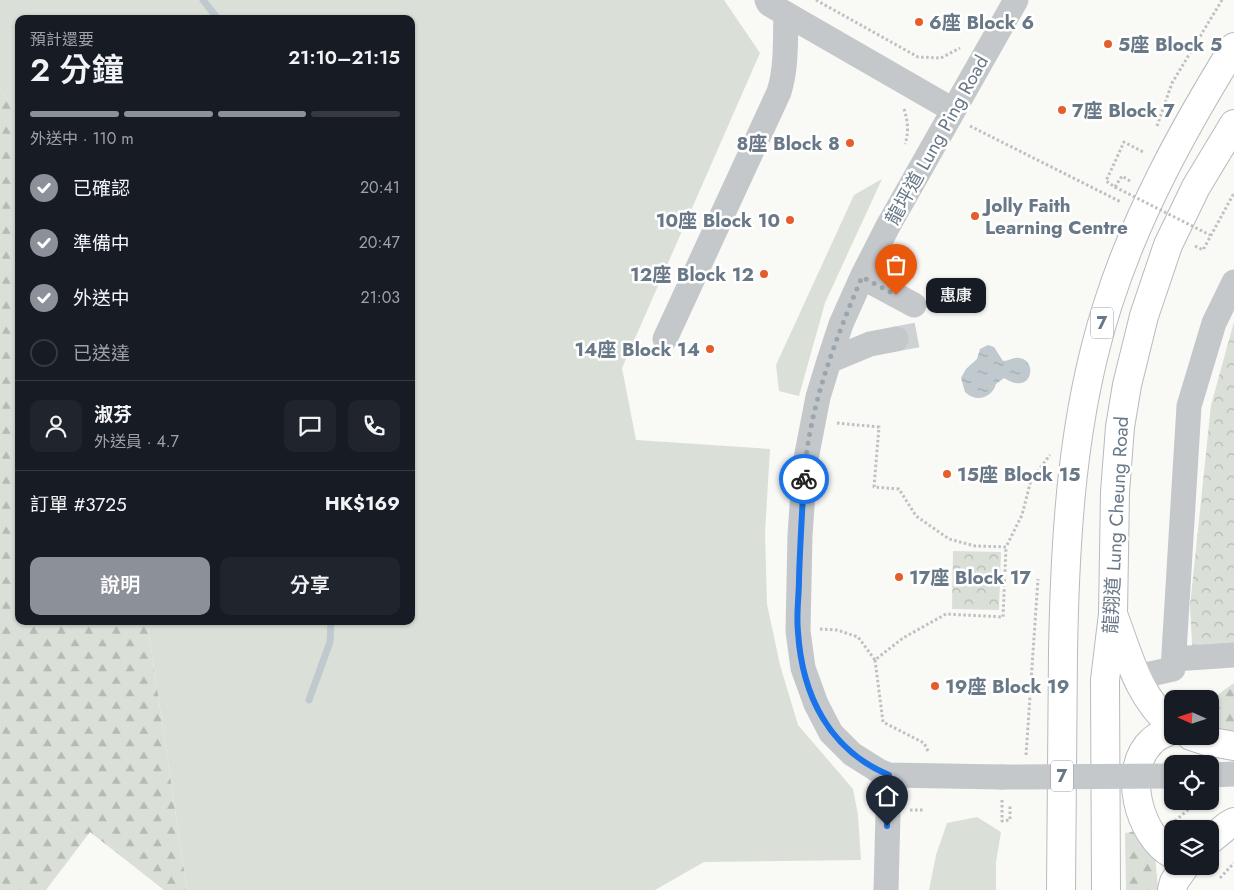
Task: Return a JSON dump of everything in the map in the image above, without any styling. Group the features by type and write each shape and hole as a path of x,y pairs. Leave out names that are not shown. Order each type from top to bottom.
{"main road":[{"name":"7","path":"1061,890 1065,575 1074,463 1088,381 1107,306 1134,232 1164,171 1208,90 1234,47"},
{"name":"龍翔道 Lung Cheung Road","path":"1106,890 1106,680 1113,614 1115,492 1120,427 1134,351 1154,282 1168,245 1200,179 1234,124"},
{"path":"1113,614 1137,677 1150,702 1164,719"},
{"path":"1164,734 1156,738 1145,750 1139,762 1136,792 1139,807 1154,838 1164,849"},
{"path":"1219,743 1234,746"},
{"path":"1219,833 1234,822"},
{"path":"1172,890 1179,875"}],"street":[{"name":"龍坪道 Lung Ping Road","path":"889,775 852,754 831,733 816,704 802,668 798,631 800,535 805,464 818,397 841,324 862,277 888,226 959,117 1016,0"},
{"path":"777,7 959,117"},
{"path":"665,339 779,92 783,80 786,55 777,7"},
{"path":"862,277 914,305"},
{"path":"1137,677 1173,669 1189,406 1214,323 1234,282"},
{"path":"829,361 870,344 896,339"},
{"path":"1174,659 1234,655"},
{"path":"1219,774 1234,774"},
{"path":"886,890 889,775 1002,784 1164,776"}],"path":[{"path":"816,0 918,57 940,58 956,52 964,46"},
{"path":"959,117 993,139 1123,203"},
{"path":"1145,153 1124,142 1106,181 1210,236"},
{"path":"1116,187 1122,176 1131,182"},
{"path":"1195,246 1203,250 1234,193"},
{"path":"832,423 879,427 874,487 899,489 916,516 949,539 975,546 1006,547"},
{"path":"875,660 903,638 946,614 1003,617 1006,547 1022,516 1031,480 1051,454"},
{"path":"1000,582 1005,583"},
{"path":"818,629 838,630 858,638 875,660 883,722 924,743 930,756"},
{"path":"1002,784 1002,821 1010,820 1010,805"},
{"path":"1172,819 1175,822 1188,810"},
{"path":"1220,878 1234,864"}],"green space":[{"path":"0,0 724,0 760,53 622,368 636,440 770,449 765,533 767,604 780,665 798,725 853,789 858,815 861,860 704,862 655,890 187,890 148,625 415,625 415,15 15,15 15,107 0,90"},
{"path":"0,90 15,107 15,625 148,625 187,890 164,890 90,832 46,890 0,890"},
{"path":"882,179 825,303 799,396 779,391 776,365 854,195"},
{"path":"1234,322 1234,659 1193,662 1190,606 1211,405"},
{"path":"953,551 1001,552 999,610 952,609"},
{"path":"1234,683 1234,736 1219,732 1219,694"},
{"path":"977,817 1001,832 996,862 996,890 929,890 936,855 947,823"},
{"path":"1136,831 1155,853 1158,890 1126,890 1125,833"}],"water":[{"path":"988,345 994,347 1003,361 1017,358 1028,363 1030,368 1029,377 1022,383 1004,378 996,384 987,396 974,397 965,392 961,378 966,369 977,359 980,349"}],"waterway":[{"path":"203,0 215,15"},
{"path":"309,700 330,642 331,625"}],"tunnel":[{"path":"896,339 917,335"}],"way so far":[{"path":"804,479 805,464 818,397 841,324 862,277 896,295"}],"place":[{"name":"6座 Block 6","path":"919,22"},
{"name":"5座 Block 5","path":"1108,44"},
{"name":"7座 Block 7","path":"1062,110"},
{"name":"8座 Block 8","path":"850,143"},
{"name":"Jolly Faith Learning Centre","path":"975,216"},
{"name":"10座 Block 10","path":"790,220"},
{"name":"12座 Block 12","path":"764,274"},
{"name":"惠康","path":"896,295"},
{"name":"14座 Block 14","path":"710,349"},
{"name":"15座 Block 15","path":"947,474"},
{"name":"17座 Block 17","path":"899,577"},
{"name":"19座 Block 19","path":"935,686"}],"route":[{"path":"804,479 800,535 798,631 802,668 816,704 831,733 852,754 889,775 887,826"}]}
